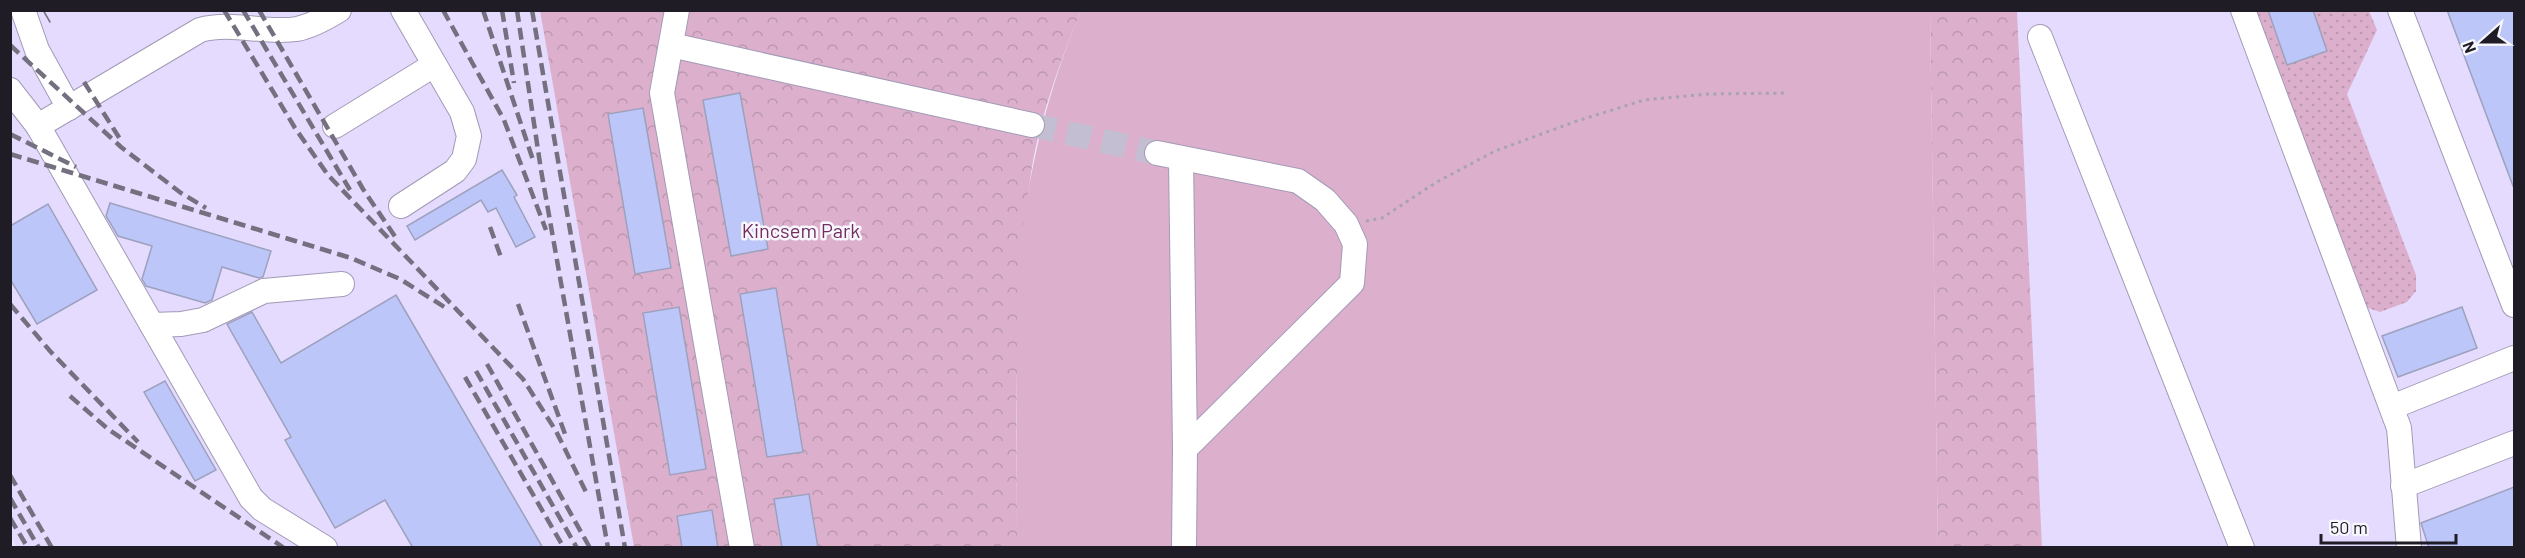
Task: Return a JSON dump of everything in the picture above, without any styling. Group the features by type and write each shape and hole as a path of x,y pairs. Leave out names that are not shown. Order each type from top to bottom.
{"lane":[{"path":"22,10 36,50 69,108"},
{"path":"38,126 200,30 222,26 297,29 320,21 339,10"},
{"path":"401,206 455,171 466,152 469,136 465,120 403,10"},
{"path":"677,10 662,93 742,548"},
{"path":"2243,10 2399,428 2409,548"},
{"path":"2400,10 2514,305"},
{"path":"2040,37 2242,548"},
{"path":"671,45 1032,126"},
{"path":"335,126 434,65"},
{"path":"10,90 38,126 251,498 262,509 325,548"},
{"path":"1157,153 1298,181 1325,200 1346,224 1355,244 1352,283 1185,449"},
{"path":"1181,158 1184,548"},
{"path":"152,325 203,320 264,291 342,284"},
{"path":"2392,407 2514,358"},
{"path":"2403,486 2514,443"}],"path":[{"path":"1346,224 1382,218 1435,183 1495,151 1577,121 1644,100 1718,93 1788,93"}],"shaded area":[{"path":"10,11 540,11 634,547 17,547 10,537"},
{"path":"2017,11 2514,11 2514,547 2042,547"}],"green space":[{"name":"Kincsem Park","path":"540,11 1081,11 1057,72 1044,115 1030,180 1018,317 1017,547 634,547"},
{"path":"1081,11 1930,11 1938,547 1017,548 1017,309 1020,247 1029,186 1042,126 1059,68"},
{"path":"1930,11 2017,11 2042,547 1938,547"},
{"path":"2252,11 2369,11 2377,30 2347,94 2416,275 2416,291 2407,302 2380,312 2368,308 2362,300"}],"building":[{"path":"2268,10 2313,10 2327,51 2287,65"},
{"path":"2447,10 2514,10 2513,186"},
{"path":"740,93 768,249 731,256 703,100"},
{"path":"643,108 671,268 635,274 608,114"},
{"path":"502,170 517,195 514,197 535,237 516,247 496,208 488,212 481,200 415,240 407,226"},
{"path":"110,203 271,251 263,277 259,278 222,267 212,300 205,303 146,286 142,279 152,246 118,236 106,216"},
{"path":"48,204 97,290 37,324 10,279 10,226"},
{"path":"776,288 803,452 767,457 740,294"},
{"path":"396,295 543,548 413,548 385,500 335,528 285,440 291,437 227,324 252,312 281,363"},
{"path":"679,307 706,469 670,475 643,313"},
{"path":"2462,307 2477,348 2398,377 2382,336"},
{"path":"165,381 216,470 195,481 144,392"},
{"path":"2514,487 2514,548 2429,548 2421,523"},
{"path":"809,494 818,548 782,548 774,499"},
{"path":"712,510 718,548 682,548 677,516"}],"tunnel":[{"path":"1032,125 1157,153"}],"tram line":[{"path":"43,10 50,22"}],"railway":[{"path":"224,10 295,128 328,175 523,379 556,431 587,494"},
{"path":"243,10 350,190"},
{"path":"259,10 363,189 396,238"},
{"path":"443,10 504,120 546,230"},
{"path":"483,10 533,160"},
{"path":"502,10 514,83"},
{"path":"517,10 541,170 608,548"},
{"path":"532,10 625,548"},
{"path":"10,45 121,147 181,193 206,208"},
{"path":"84,82 120,139"},
{"path":"10,134 76,167"},
{"path":"10,154 351,258 400,279 446,308"},
{"path":"490,227 502,260"},
{"path":"10,304 50,351 138,442"},
{"path":"518,304 565,434"},
{"path":"487,364 590,548"},
{"path":"476,371 577,548"},
{"path":"465,377 564,548"},
{"path":"70,396 108,429 284,548"},
{"path":"10,475 52,548"},
{"path":"10,498 39,548"},
{"path":"10,518 28,548"}]}
